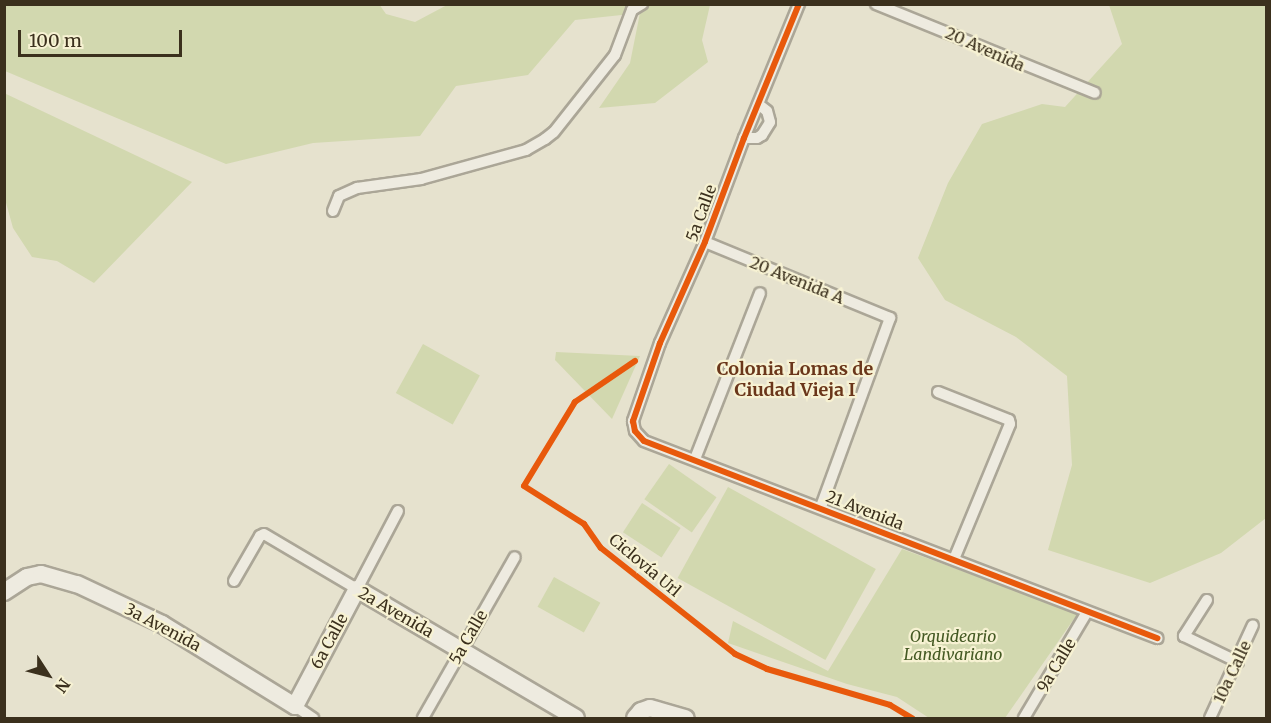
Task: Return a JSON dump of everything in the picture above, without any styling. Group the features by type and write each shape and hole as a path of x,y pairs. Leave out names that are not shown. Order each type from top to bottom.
{"street":[{"path":"333,211 339,196 357,188 444,173 526,150 545,139 554,132 615,55 632,10 642,4"},
{"name":"5a Calle","path":"635,431 633,420 660,344 705,242 744,138 799,4"},
{"name":"20 Avenida","path":"876,4 1095,93"},
{"path":"744,138 757,138 762,135 770,122 767,111 758,104"},
{"name":"20 Avenida A","path":"705,242 890,318 820,507"},
{"path":"695,459 760,293"},
{"path":"938,392 1009,420 1011,424 954,558"},
{"name":"21 Avenida","path":"635,431 644,441 1082,607 1087,612 1157,638"},
{"name":"6a Calle","path":"295,706 398,511"},
{"name":"2a Avenida","path":"234,581 260,536 264,534 461,649 566,716"},
{"name":"5a Calle","path":"423,718 515,557"},
{"name":"3a Avenida","path":"4,592 27,577 41,574 56,576 162,624 313,718"},
{"path":"1207,600 1184,636 1238,662"},
{"name":"9a Calle","path":"1024,718 1087,612"},
{"name":"10a Calle","path":"1210,718 1238,662 1253,625"},
{"path":"635,718 641,711 650,708 686,718"}],"green space":[{"path":"379,4 386,14 415,22 447,5 710,5 702,40 708,62 655,103 599,108 630,63 640,13 575,20 528,75 456,86 420,136 313,143 226,164 5,71 4,5"},
{"path":"1109,5 1266,5 1266,518 1221,553 1150,583 1048,550 1072,465 1067,376 1016,337 945,300 918,258 948,183 982,124 1042,104 1065,107 1122,44"},
{"path":"4,93 192,182 94,283 57,261 32,257 13,228 5,199"},
{"path":"423,344 480,376 453,424 396,393"},
{"path":"556,352 640,356 612,419 555,360"},
{"path":"669,464 717,497 692,532 644,499"},
{"path":"728,487 876,569 825,660 678,578"},
{"path":"642,503 681,528 662,557 623,532"},
{"name":"Orquideario Landivariano","path":"902,549 1078,613 1005,718 929,718 897,697 847,684 728,643 733,621 828,671"},
{"path":"554,577 600,603 584,632 538,607"}],"cycle path":[{"path":"799,4 744,138 705,242 660,343 633,421 635,431 644,441 1157,638"},
{"name":"Ciclovía Url","path":"635,361 575,402 524,486 584,524 601,548 735,654 767,669 890,705 912,718"}],"district":[{"name":"Colonia Lomas de Ciudad Vieja I","path":"795,380"}]}
